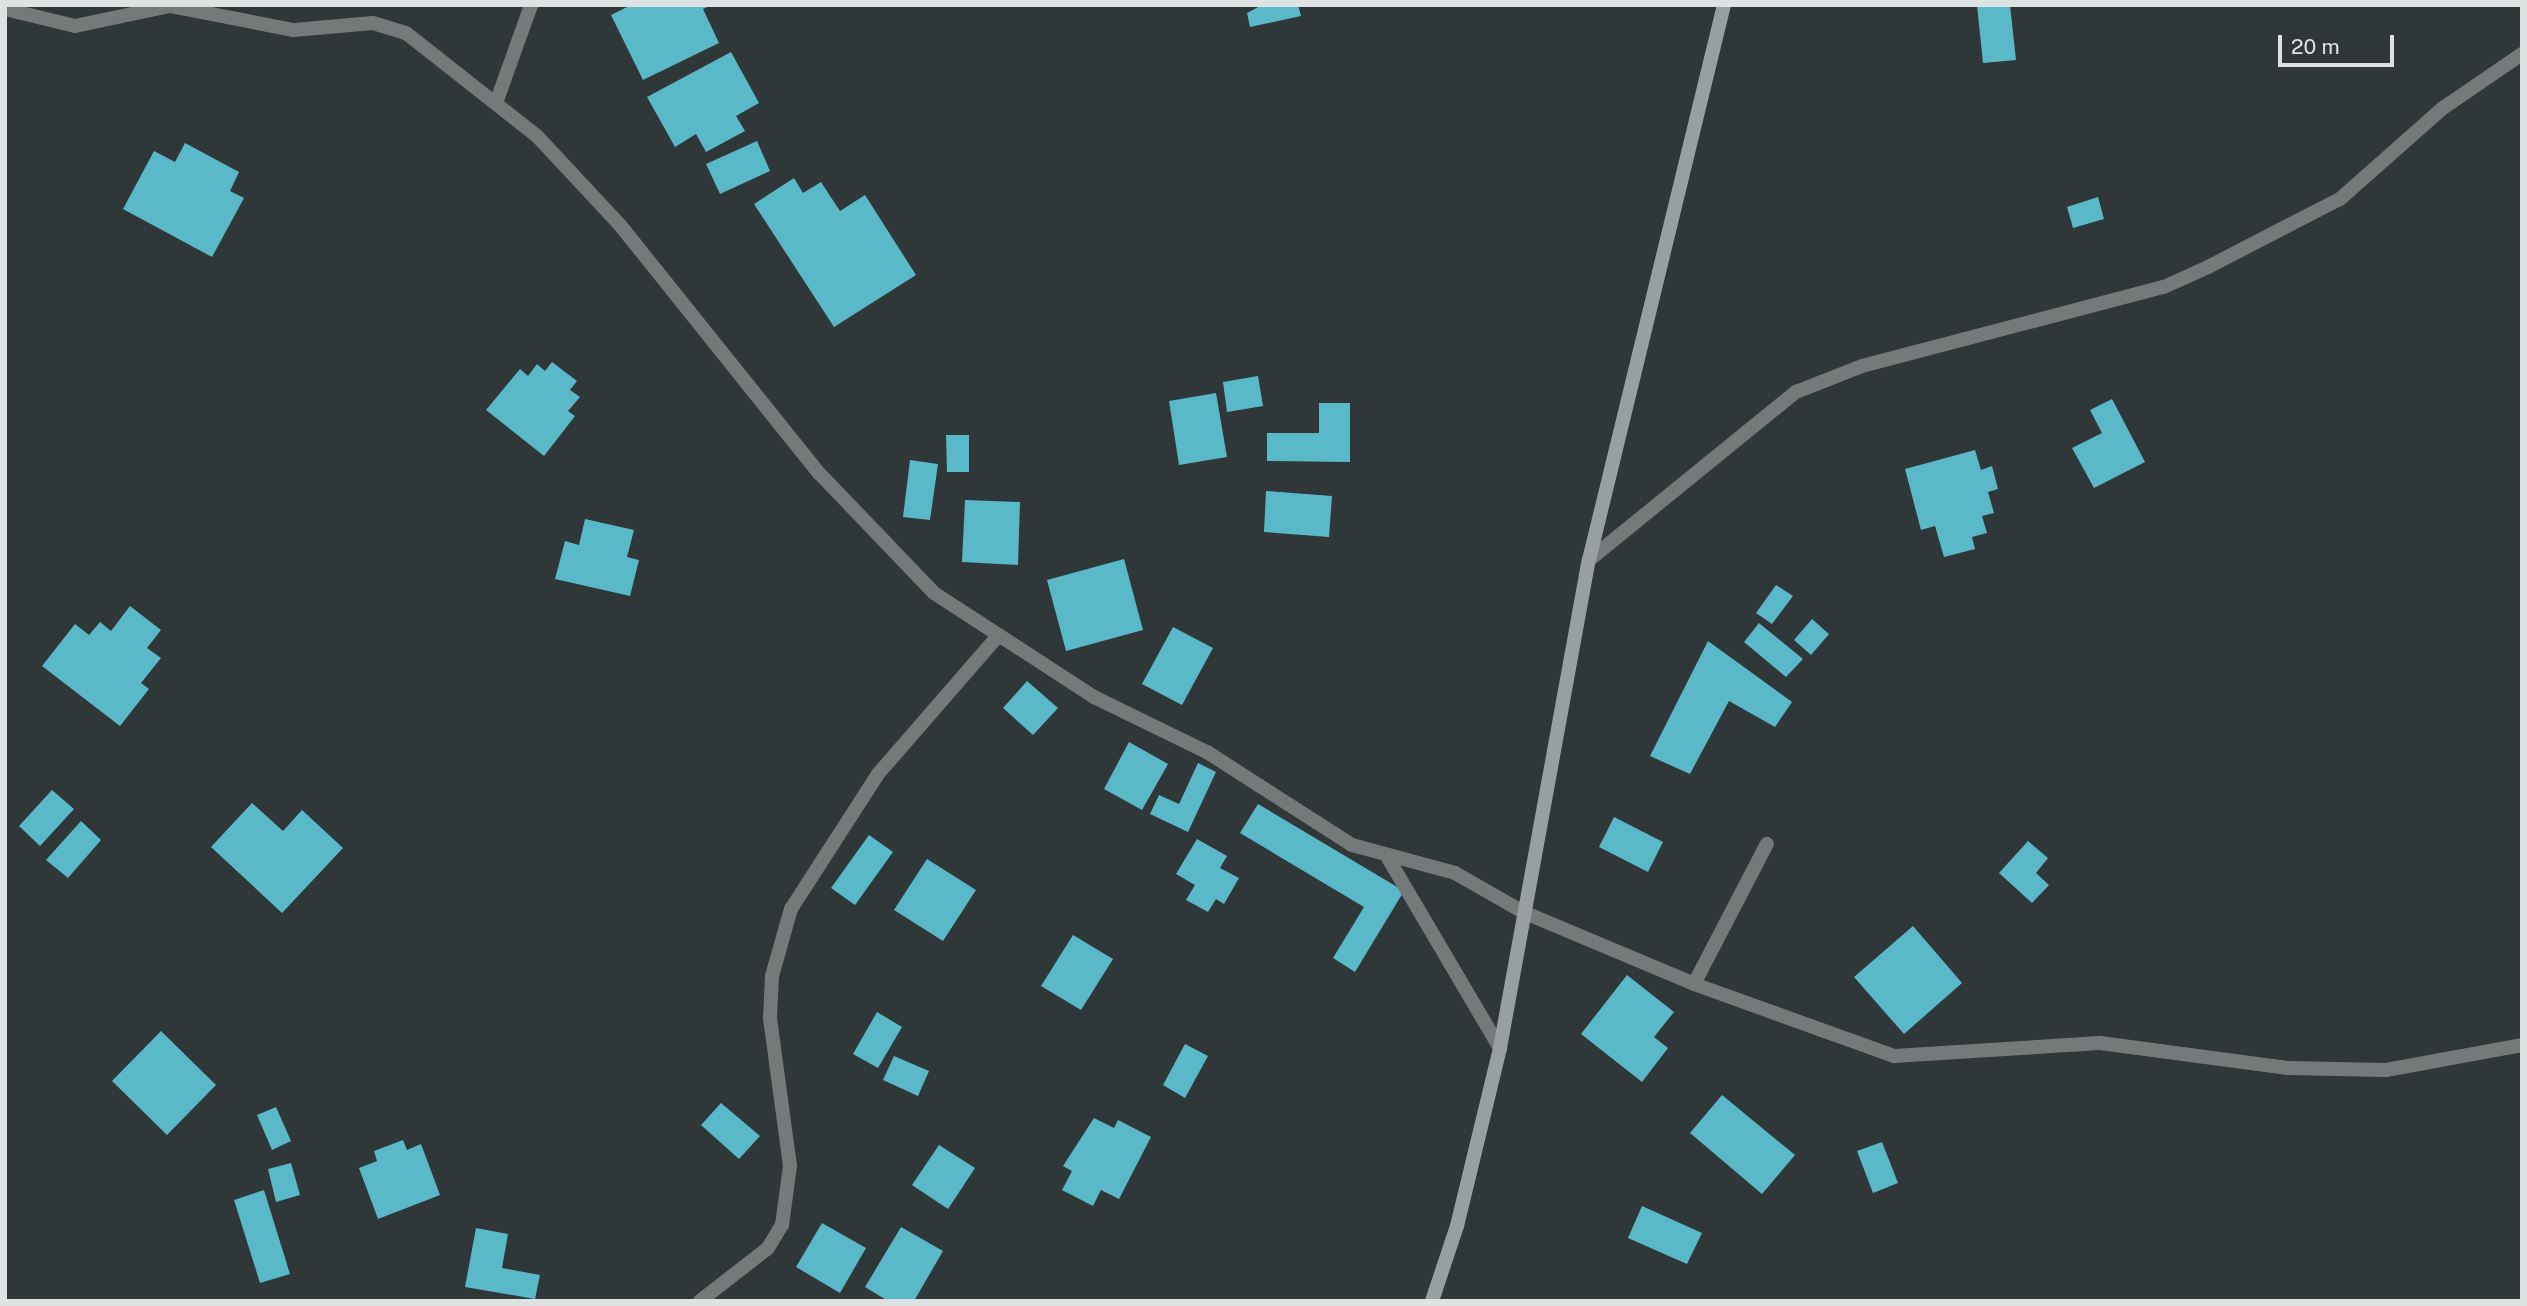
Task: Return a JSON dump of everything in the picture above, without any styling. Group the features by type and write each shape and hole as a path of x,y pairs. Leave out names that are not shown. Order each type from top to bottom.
{"main road":[{"path":"1432,1301 1457,1226 1500,1048 1590,560 1724,5"}],"street":[{"path":"496,103 531,5"},
{"path":"5,9 75,26 170,6 294,30 390,25 496,103 620,225 875,536 934,593 997,637 1094,697 1239,771 1329,833 1388,858 1455,873 1523,912 1694,984 1894,1056 2100,1043 2288,1068 2386,1070 2522,1045"},
{"path":"1590,560 1796,392 1862,366 2164,287 2208,267 2340,199 2443,108 2522,54"},
{"path":"700,1301 768,1248 782,1225 790,1166 770,1018 772,976 791,909 878,774 997,637"},
{"path":"1694,984 1767,844"},
{"path":"1388,858 1500,1048"}],"building":[{"path":"631,5 711,5 703,9 719,43 643,80 611,15"},
{"path":"1262,5 1298,5 1301,16 1250,27 1247,13"},
{"path":"1977,5 2010,5 2016,60 1983,63"},
{"path":"731,52 759,103 736,116 745,131 706,152 696,134 675,147 647,97"},
{"path":"757,141 770,171 720,194 706,164"},
{"path":"185,143 239,172 230,191 244,198 212,257 123,209 154,151 175,162"},
{"path":"794,178 803,193 821,182 840,211 865,195 916,275 834,327 754,204"},
{"path":"2098,197 2104,219 2073,228 2067,207"},
{"path":"552,362 577,381 570,390 580,397 568,411 575,416 544,456 486,410 520,369 528,376 537,364 545,371"},
{"path":"1258,376 1263,406 1227,412 1223,382"},
{"path":"1216,393 1227,457 1179,465 1169,401"},
{"path":"2112,399 2145,462 2094,488 2072,448 2102,433 2090,410"},
{"path":"1319,403 1350,403 1350,462 1267,461 1267,433 1319,433"},
{"path":"946,435 969,435 969,472 947,472"},
{"path":"1975,450 1981,470 1992,466 1998,489 1988,492 1994,513 1982,516 1987,533 1972,537 1975,549 1944,557 1935,526 1921,530 1905,469"},
{"path":"910,460 938,464 930,520 903,517"},
{"path":"1266,491 1332,496 1329,537 1264,532"},
{"path":"965,500 1020,502 1018,565 962,562"},
{"path":"585,519 634,530 627,557 639,560 630,596 555,579 565,541 579,545"},
{"path":"1124,559 1143,630 1066,651 1047,580"},
{"path":"1776,585 1793,596 1772,624 1756,613"},
{"path":"130,606 161,630 147,648 161,658 141,683 149,689 120,726 42,666 75,624 89,635 100,622 111,631"},
{"path":"1812,619 1829,634 1811,655 1794,640"},
{"path":"1759,623 1803,659 1786,677 1744,642"},
{"path":"1173,627 1213,648 1182,705 1142,684"},
{"path":"1708,641 1792,702 1775,727 1729,701 1690,774 1650,756"},
{"path":"1027,681 1058,708 1033,735 1003,708"},
{"path":"1129,742 1168,764 1142,810 1104,789"},
{"path":"1198,763 1216,772 1188,832 1150,814 1159,795 1179,804"},
{"path":"52,790 74,809 40,846 19,826"},
{"path":"252,803 283,831 302,810 343,848 282,913 211,847"},
{"path":"1258,804 1404,891 1355,972 1333,958 1364,907 1240,833"},
{"path":"1614,817 1663,842 1648,872 1599,847"},
{"path":"81,821 101,840 68,878 46,860"},
{"path":"869,835 893,852 855,905 831,888"},
{"path":"1197,839 1227,856 1220,868 1239,878 1224,904 1216,899 1208,912 1186,900 1195,885 1176,874"},
{"path":"2028,841 2048,858 2036,873 2049,885 2032,903 1999,873"},
{"path":"927,859 976,890 943,941 894,910"},
{"path":"1913,926 1962,983 1904,1034 1854,977"},
{"path":"1073,935 1113,959 1081,1010 1041,986"},
{"path":"1627,975 1674,1012 1654,1037 1668,1048 1642,1082 1581,1034"},
{"path":"877,1012 902,1027 878,1068 853,1054"},
{"path":"161,1031 216,1085 167,1135 112,1081"},
{"path":"1185,1044 1208,1056 1185,1098 1163,1085"},
{"path":"894,1056 929,1071 918,1096 883,1080"},
{"path":"1722,1095 1795,1155 1762,1194 1690,1133"},
{"path":"721,1103 760,1136 739,1159 701,1125"},
{"path":"276,1107 291,1141 272,1150 257,1115"},
{"path":"1094,1118 1114,1128 1118,1120 1151,1137 1119,1199 1101,1190 1093,1206 1062,1190 1072,1171 1063,1166"},
{"path":"403,1140 407,1150 421,1144 440,1195 378,1219 359,1168 377,1161 374,1151"},
{"path":"1882,1142 1898,1183 1873,1193 1857,1151"},
{"path":"939,1145 975,1168 948,1209 912,1185"},
{"path":"291,1163 300,1195 276,1202 268,1169"},
{"path":"264,1190 290,1274 260,1283 234,1200"},
{"path":"1642,1206 1702,1233 1687,1264 1628,1238"},
{"path":"822,1223 866,1248 840,1293 796,1267"},
{"path":"901,1227 943,1251 914,1301 888,1301 865,1287"},
{"path":"476,1228 508,1234 502,1268 540,1275 535,1299 465,1287"}]}
